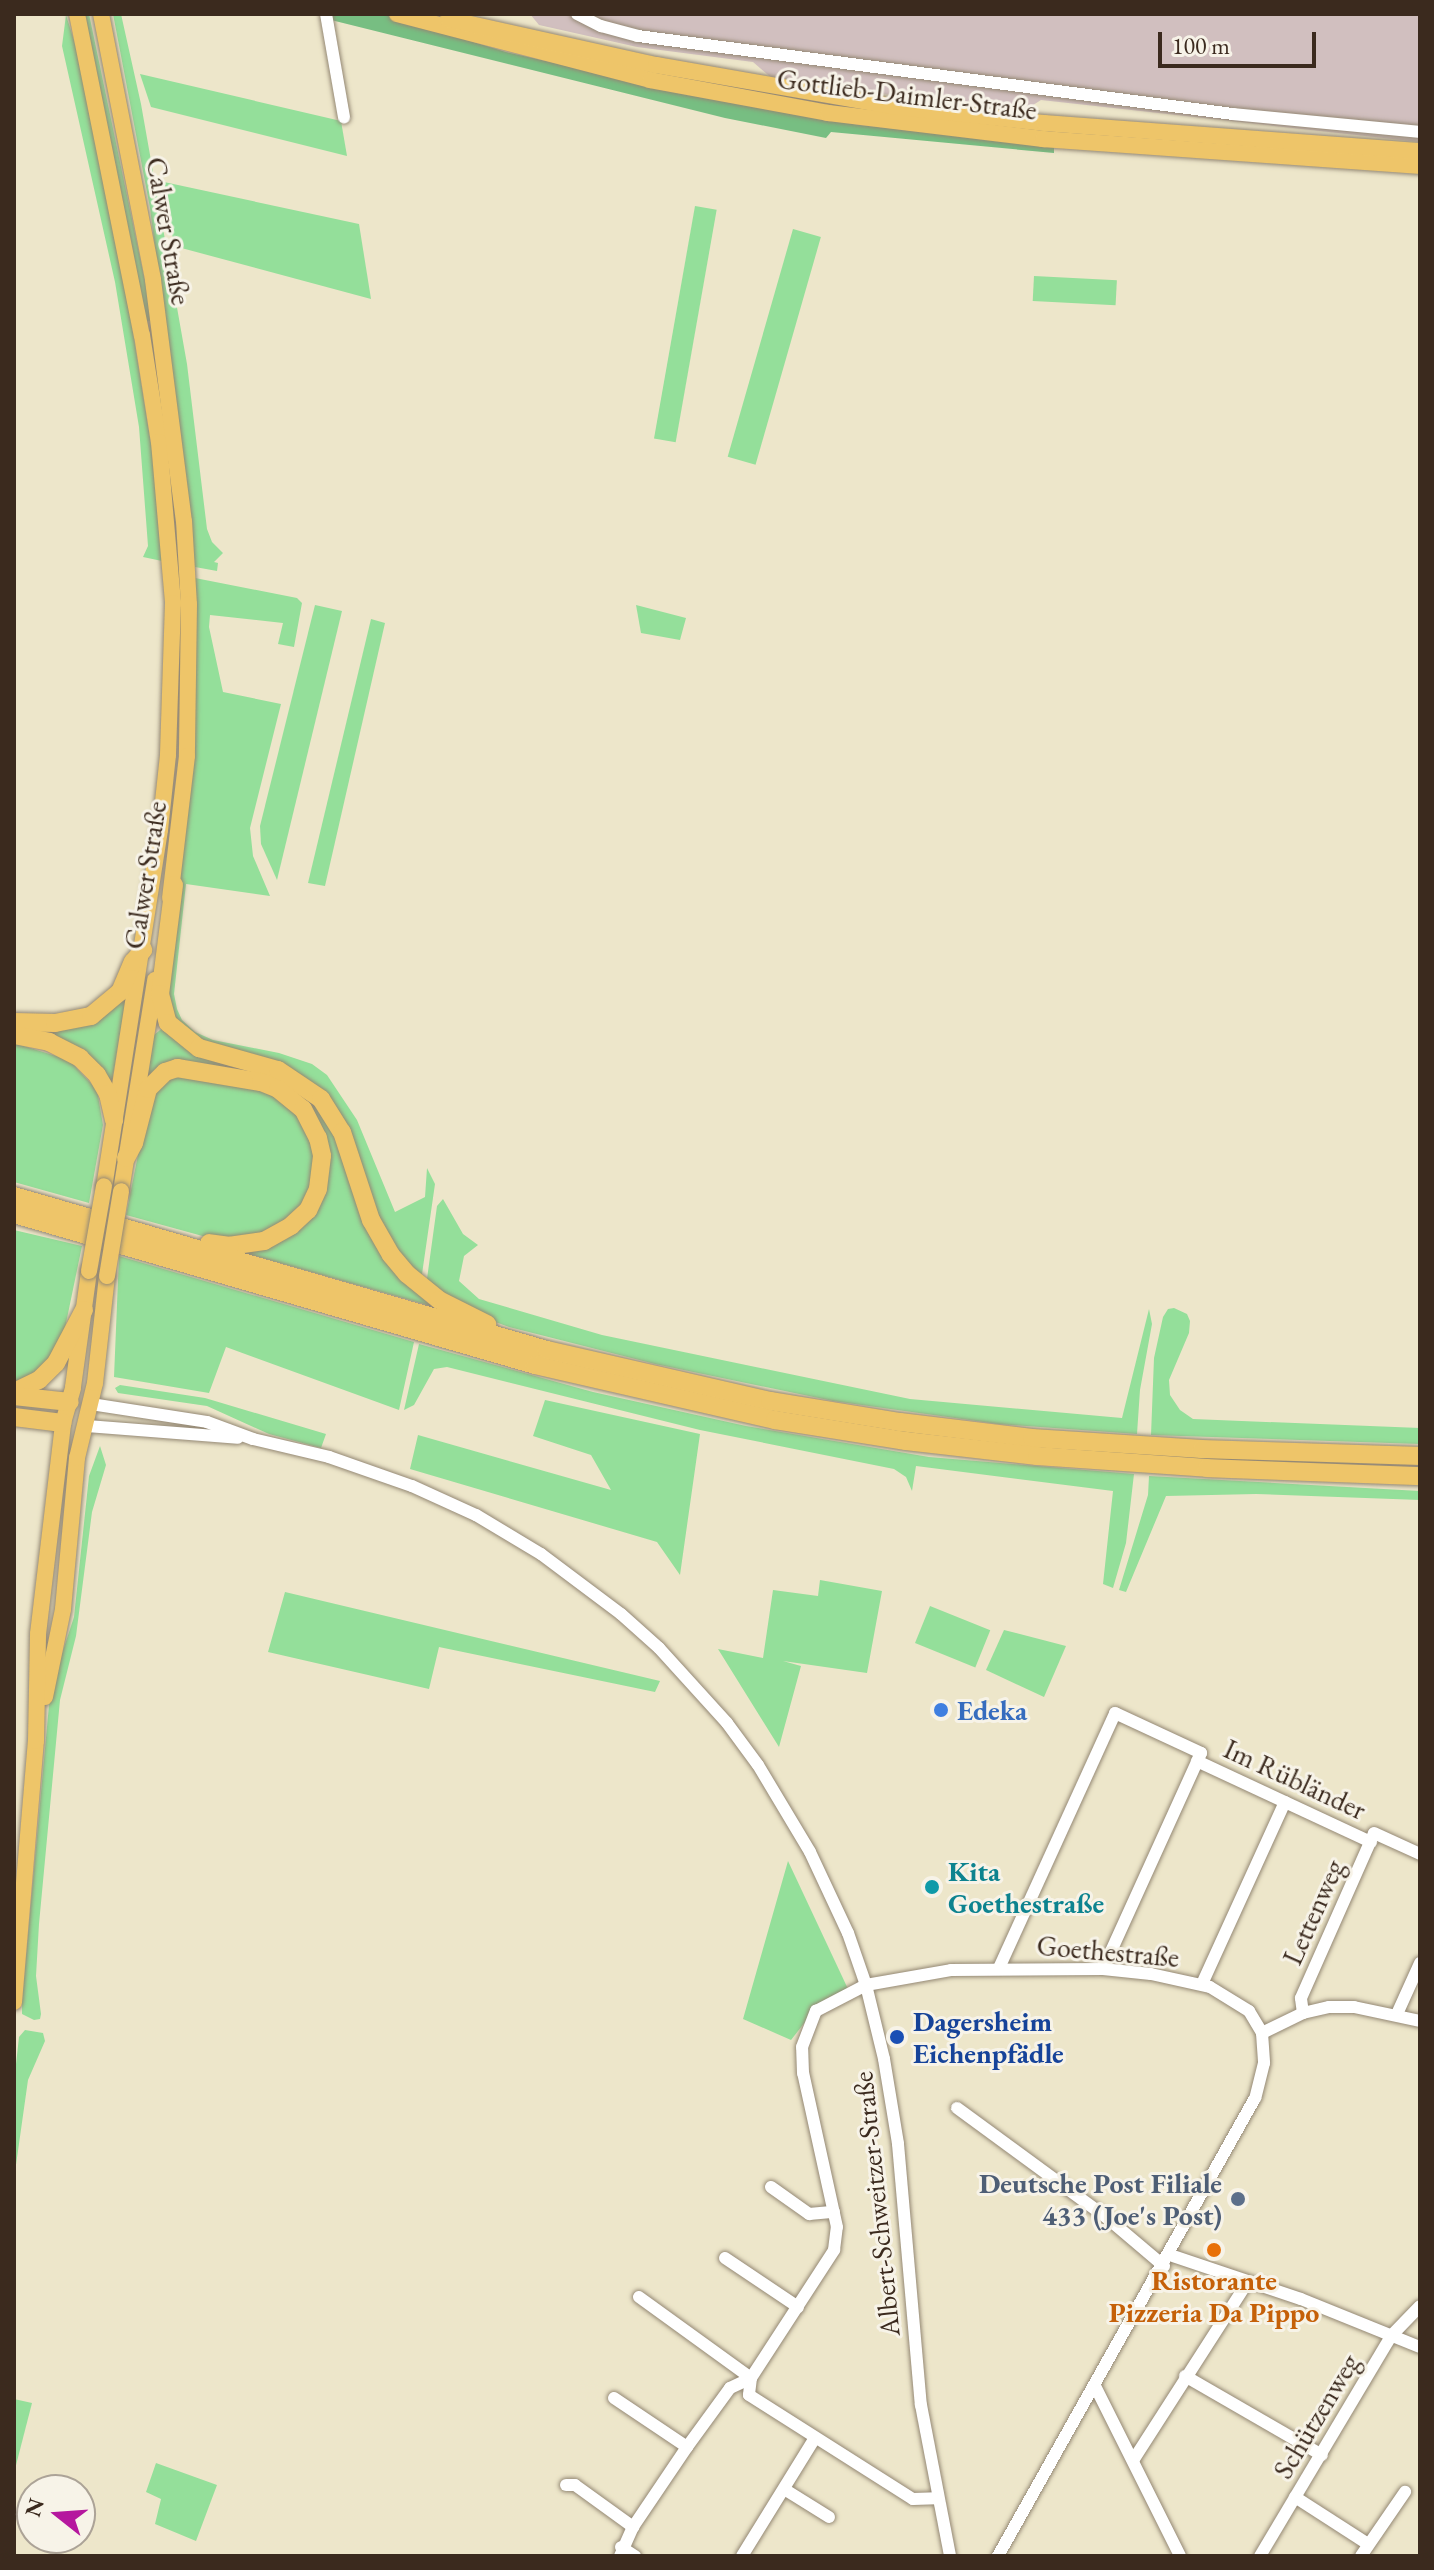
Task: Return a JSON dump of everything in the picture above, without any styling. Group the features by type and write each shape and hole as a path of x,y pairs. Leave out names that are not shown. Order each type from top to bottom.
{"highway":[{"path":"174,885 160,994 168,1023 199,1048 278,1070 308,1087 327,1106 342,1132 371,1220 391,1255 407,1274 454,1310 514,1333 536,1347"},
{"path":"14,1022 55,1023 91,1016 120,992 133,962 143,950"},
{"path":"14,1035 49,1042 80,1058 97,1075 108,1094 114,1120"},
{"path":"126,1158 134,1143 148,1089 165,1072 177,1068 261,1082 290,1098 312,1123 322,1156 320,1181 308,1210 291,1226 264,1241 247,1245 166,1240"},
{"path":"14,1187 37,1201"},
{"path":"14,1196 536,1347 732,1394 946,1428 1126,1445 1420,1456"},
{"path":"14,1214 525,1363 673,1399 793,1423 943,1446 1056,1458 1420,1476"},
{"path":"14,1225 124,1253 141,1250"},
{"path":"14,1394 49,1372 62,1354 74,1324 84,1310"},
{"path":"14,1394 70,1402"},
{"path":"14,1417 63,1423"}],"main road":[{"name":"Calwer Straße","path":"36,1741 59,1635 77,1458 91,1404 107,1276 114,1120 143,950 168,755 173,644 167,523 139,320 77,14"},
{"name":"Calwer Straße","path":"14,2002 36,1741 38,1634 63,1423 70,1402 89,1271 112,1189 126,1158 174,885 187,756 190,676 184,521 153,280 101,14"},
{"name":"Gottlieb-Daimler-Straße","path":"397,14 650,80 828,113 1030,137 1420,166"},
{"name":"Gottlieb-Daimler-Straße","path":"429,14 656,65 876,104 1045,123 1420,151"},
{"path":"70,1402 91,1404"},
{"path":"63,1423 87,1426"}],"street":[{"path":"326,14 344,117"},
{"path":"577,14 601,26 638,36 1233,114 1420,132"},
{"path":"91,1404 207,1422 253,1439"},
{"path":"87,1426 253,1439"},
{"name":"Albert-Schweitzer-Straße","path":"253,1439 329,1457 395,1479 476,1515 541,1554 621,1614 694,1684 758,1765 796,1827 838,1911 866,1985 898,2144 921,2405 936,2498 950,2556"},
{"name":"Im Rübländer","path":"999,1968 1115,1713 1285,1802 1420,1854"},
{"path":"1103,1969 1199,1757"},
{"path":"1202,1984 1285,1802"},
{"name":"Lettenweg","path":"1303,2013 1301,1998 1373,1837"},
{"path":"1397,2014 1420,1963"},
{"name":"Goethestraße","path":"621,2552 633,2527 687,2447 730,2388 751,2378 834,2250 838,2237 834,2212 803,2073 802,2047 816,2011 866,1985 951,1970 1103,1969 1202,1984 1236,2000 1249,2011 1262,2033"},
{"path":"998,2556 1167,2260 1255,2098 1264,2063 1262,2033 1303,2013 1329,2007 1397,2014 1420,2021"},
{"path":"957,2108 1167,2260 1301,2299 1420,2347"},
{"path":"771,2187 809,2214 834,2212"},
{"path":"725,2258 798,2307"},
{"path":"1134,2459 1247,2283"},
{"path":"639,2297 751,2378 749,2395 913,2499 936,2498"},
{"name":"Schützenweg","path":"1260,2556 1392,2335 1420,2306"},
{"path":"1185,2376 1322,2455"},
{"path":"1095,2386 1180,2556"},
{"path":"614,2398 687,2447"},
{"path":"742,2556 815,2438"},
{"path":"566,2485 575,2485 633,2527"},
{"path":"784,2489 829,2517"},
{"path":"1361,2556 1405,2492"},
{"path":"1295,2497 1368,2544"},
{"path":"621,2552 635,2556"}],"shaded area":[{"path":"530,14 1420,14 1420,142 1041,100 1022,112 774,80 753,62 637,47 539,25"}],"green space":[{"path":"83,14 89,14 153,320 145,322"},
{"path":"113,14 121,14 141,104 187,364 207,529 212,542 223,553 214,562 218,563 217,571 195,567 150,208"},
{"path":"332,14 382,14 506,52 719,100 859,125 1054,146 1054,153 831,132 826,138 725,118 331,20"},
{"path":"66,15 77,50 121,258 154,463 162,561 143,557 148,546 139,427 115,282 62,46"},
{"path":"140,74 341,121 347,156 151,107"},
{"path":"164,182 359,224 371,299 174,246"},
{"path":"695,206 717,210 676,442 654,438"},
{"path":"793,229 821,237 756,465 728,457"},
{"path":"1034,276 1117,280 1116,305 1033,301"},
{"path":"195,578 297,598 302,603 294,647 278,644 283,623 210,615 209,627 223,692 281,704 250,828 253,856 270,896 186,884 174,994 177,1009 182,1020 195,1032 213,1040 279,1053 312,1064 327,1075 357,1120 395,1212 425,1197 427,1168 435,1184 421,1281 381,1231 335,1108 206,1045 171,1016 166,968 194,754"},
{"path":"315,605 342,611 277,880 261,844 260,826"},
{"path":"636,605 686,618 680,640 641,633"},
{"path":"371,619 385,623 325,886 308,883"},
{"path":"127,992 112,1082 14,1026 47,1028"},
{"path":"165,1026 184,1047 222,1064 276,1076 311,1099 338,1138 359,1211 374,1243 399,1276 431,1306 245,1253 283,1240 298,1229 315,1208 327,1166 320,1127 301,1097 285,1085 257,1073 179,1061 156,1071 147,1082 154,1035"},
{"path":"14,1043 69,1060 97,1090 103,1125 89,1203 14,1182"},
{"path":"176,1074 261,1086 307,1124 316,1170 302,1207 267,1235 217,1240 126,1215 150,1095"},
{"path":"443,1199 463,1234 478,1245 464,1256 459,1281 479,1299 602,1335 910,1399 1122,1418 1149,1309 1152,1324 1140,1390 1137,1434 998,1424 833,1401 655,1364 509,1327 471,1313 426,1286 437,1206"},
{"path":"14,1230 82,1246 65,1328 53,1361 14,1385"},
{"path":"119,1256 414,1342 399,1410 226,1347 209,1393 114,1377"},
{"path":"1174,1308 1187,1314 1190,1321 1189,1333 1169,1380 1170,1395 1180,1410 1193,1419 1420,1428 1420,1444 1151,1435 1154,1358 1163,1317 1168,1309"},
{"path":"419,1344 593,1392 746,1426 929,1457 1134,1474 1126,1543 1113,1588 1103,1584 1113,1491 916,1466 912,1491 906,1477 894,1469 700,1430 447,1367 434,1369 414,1405 404,1410"},
{"path":"120,1385 205,1398 326,1434 321,1448 269,1434 207,1406 118,1393 115,1388"},
{"path":"545,1400 700,1434 680,1575 657,1542 410,1469 418,1435 611,1490 591,1455 533,1436"},
{"path":"100,1446 106,1465 92,1512 76,1636 60,1700 39,1924 36,1976 41,2014 40,2019 34,2020 22,2014 22,2001 49,1705 53,1681 74,1617 89,1476"},
{"path":"1149,1476 1420,1491 1420,1500 1256,1494 1166,1496 1126,1592 1119,1590 1148,1495"},
{"path":"820,1580 882,1591 867,1673 783,1661 801,1666 779,1747 718,1649 763,1658 773,1590 818,1596"},
{"path":"285,1592 660,1681 655,1692 439,1647 429,1689 268,1652"},
{"path":"930,1606 990,1630 975,1667 915,1643"},
{"path":"1004,1630 1066,1646 1044,1697 986,1670"},
{"path":"788,1861 848,1989 816,2008 791,2040 743,2019"},
{"path":"25,2030 43,2033 45,2041 28,2080 14,2179 14,2082 19,2037"},
{"path":"14,2399 32,2403 14,2473"},
{"path":"156,2463 217,2485 196,2541 155,2524 161,2499 146,2492"}],"place":[{"name":"Edeka","path":"941,1710"},
{"name":"Kita Goethestraße","path":"932,1887"},
{"name":"Dagersheim Eichenpfädle","path":"897,2037"},
{"name":"Deutsche Post Filiale 433 (Joe's Post)","path":"1238,2199"},
{"name":"Ristorante Pizzeria Da Pippo","path":"1214,2250"}]}
